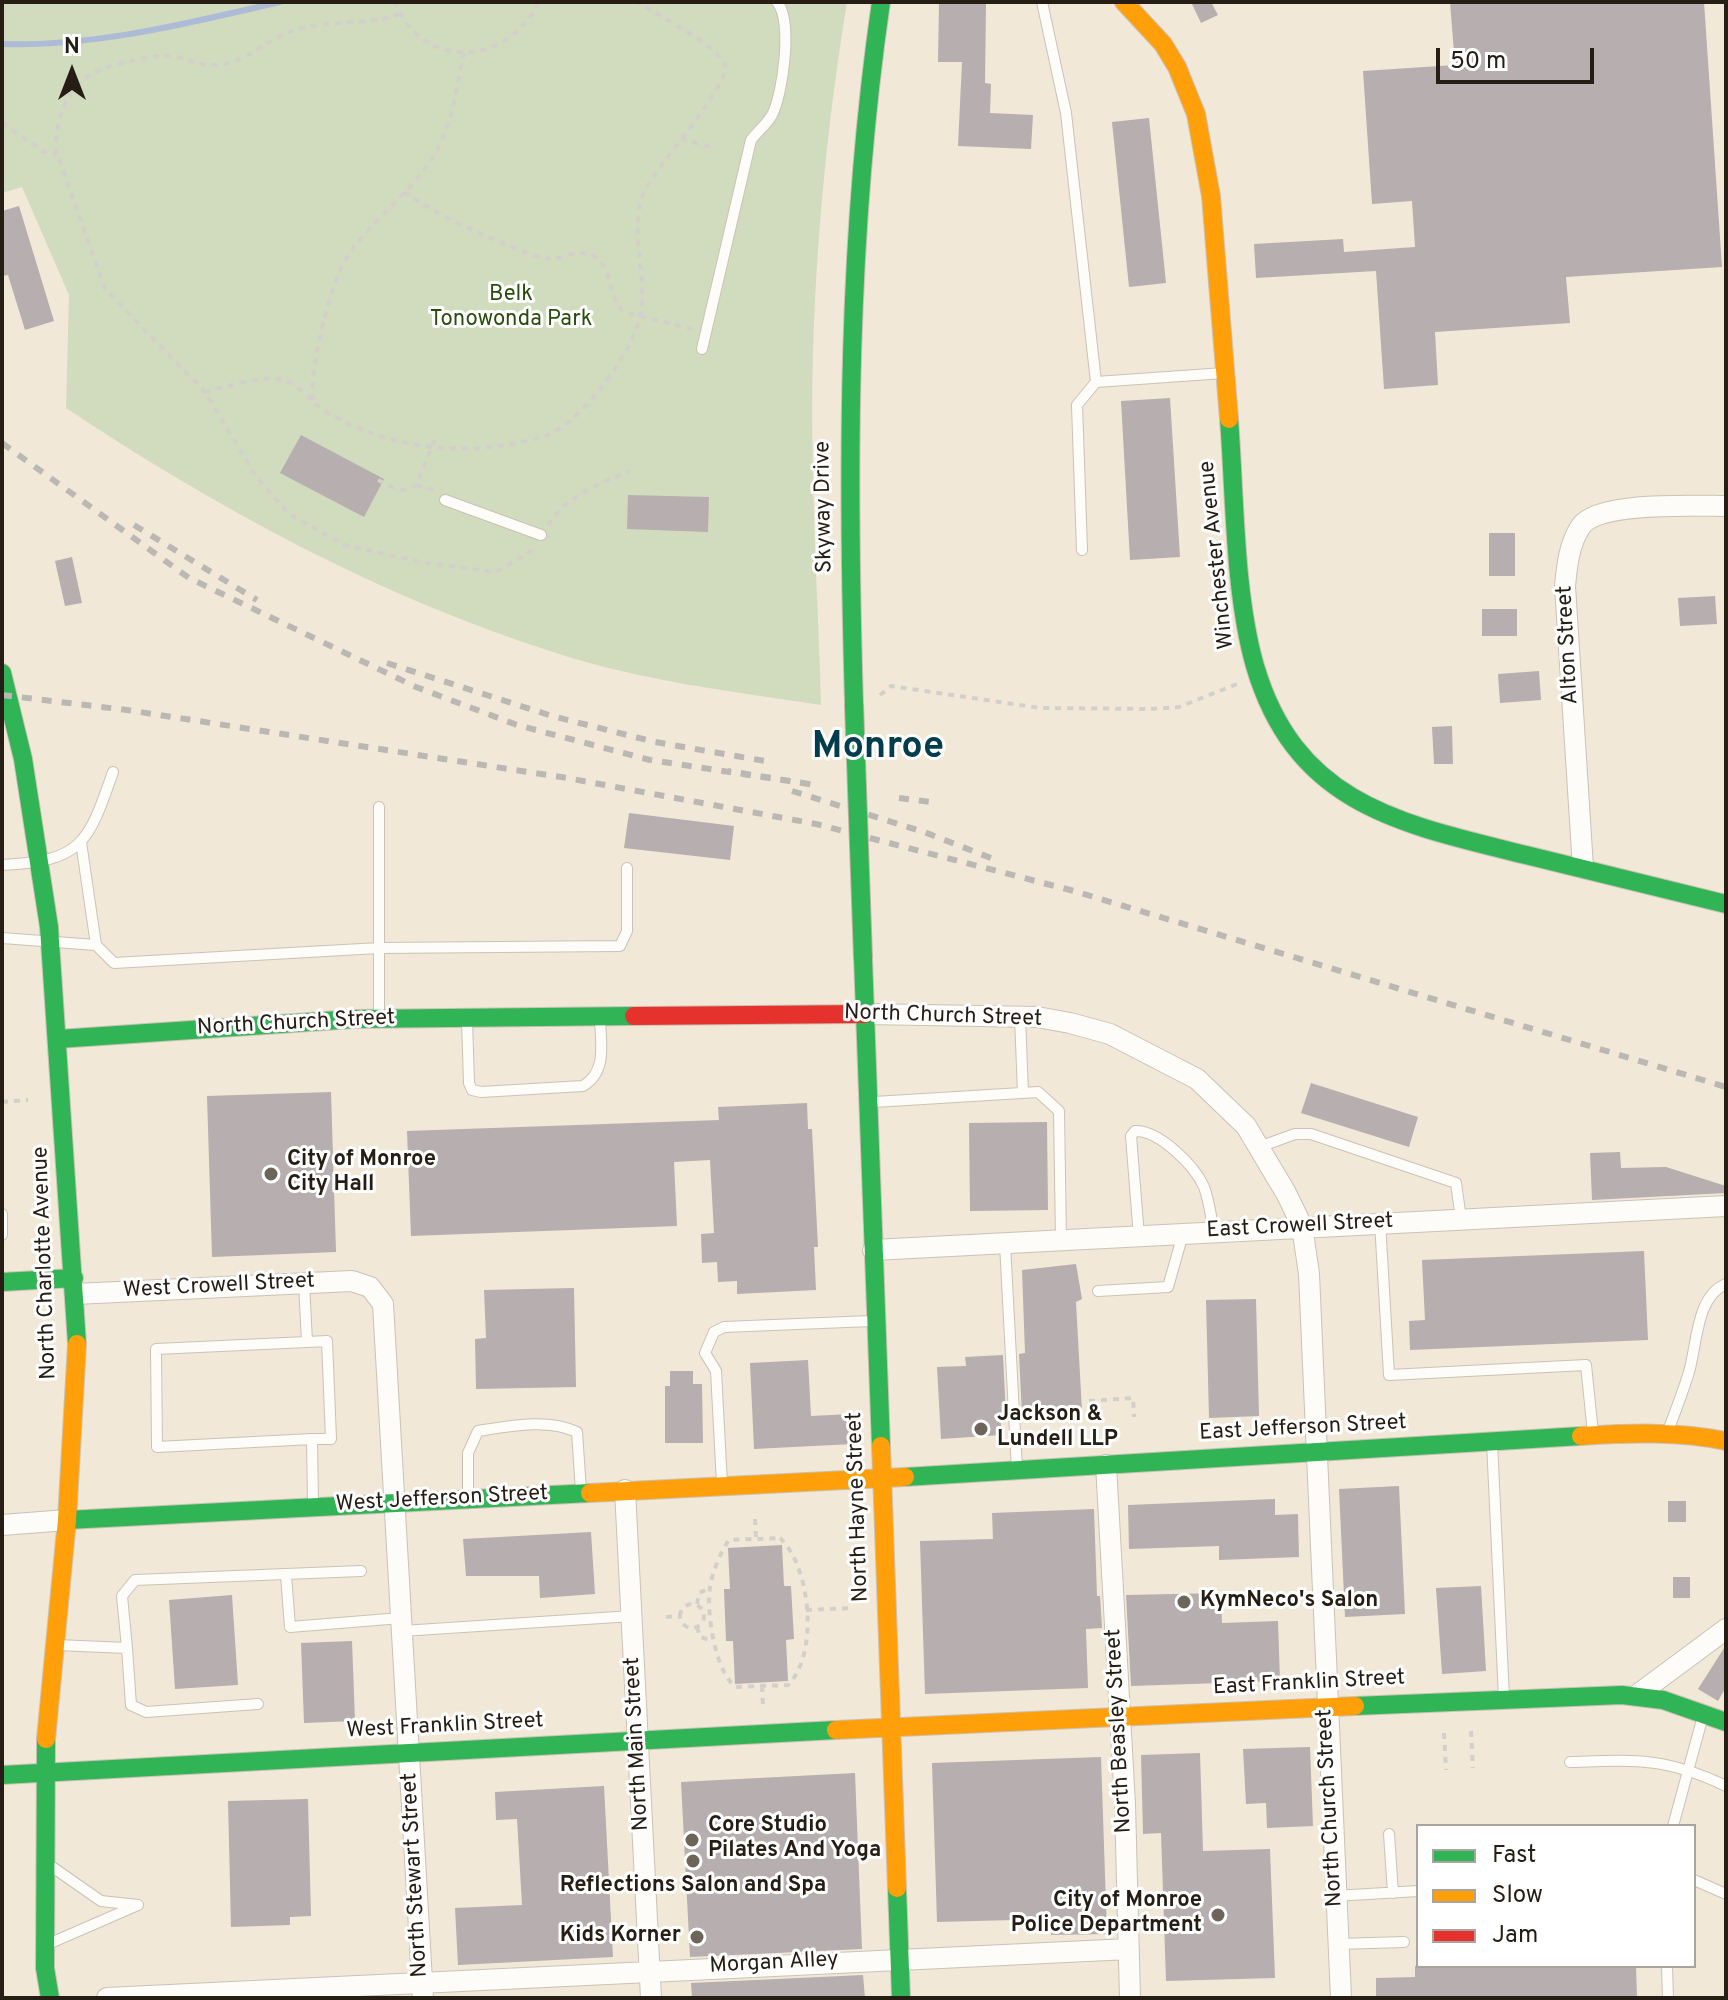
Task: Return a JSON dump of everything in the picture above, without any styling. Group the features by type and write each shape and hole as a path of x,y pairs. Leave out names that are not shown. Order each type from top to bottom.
{"main road":[{"name":"Skyway Drive","path":"865,1014 848,539 848,354 859,185 881,2"},
{"name":"Winchester Avenue","path":"1124,2 1150,27 1177,63 1202,129 1211,196 1246,628 1261,688 1273,714 1304,761 1334,791 1366,810 1412,827 1726,904"},
{"name":"North Charlotte Avenue","path":"2,673 23,759 50,943 75,1286 77,1357 67,1520 44,1772 45,1946 50,1998"},
{"name":"North Church Street","path":"58,1039 379,1019 865,1014"},
{"name":"North Hayne Street","path":"865,1014 901,1998"},
{"name":"West Crowell Street","path":"2,1282 75,1286"},
{"name":"East Jefferson Street","path":"882,1478 1593,1436 1667,1433 1693,1434 1726,1441"},
{"name":"West Jefferson Street","path":"67,1520 882,1478"},
{"name":"East Franklin Street","path":"891,1729 1120,1716 1637,1695 1705,1712 1726,1722"},
{"name":"West Franklin Street","path":"2,1775 891,1729"}],"street":[{"name":"Alton Street","path":"1583,868 1565,586 1567,558 1582,524 1603,512 1726,506"},
{"name":"North Church Street","path":"865,1014 1020,1017 1083,1027 1153,1054 1197,1079 1246,1126 1302,1226 1309,1274 1325,1708 1341,1998"},
{"name":"East Crowell Street","path":"873,1250 1726,1206"},
{"name":"West Crowell Street","path":"75,1286 362,1283"},
{"name":"North Stewart Street","path":"362,1283 377,1292 383,1304 422,1990"},
{"name":"North Beasley Street","path":"1106,1465 1120,1716 1130,1998"},
{"name":"North Main Street","path":"625,1490 651,1998"},
{"name":"West Jefferson Street","path":"2,1525 67,1520"},
{"path":"1637,1695 1726,1629"},
{"name":"Morgan Alley","path":"107,1998 422,1990 649,1971 1129,1949"}],"lane":[{"path":"702,349 751,140 772,114 786,32 785,14 777,2"},
{"path":"1042,2 1066,113 1096,382 1077,405 1082,550"},
{"path":"1096,382 1226,373"},
{"path":"445,500 541,535"},
{"path":"2,865 38,863 63,856 81,842 97,817 113,772"},
{"path":"379,807 379,1019"},
{"path":"81,842 96,945 114,963 379,948 620,946 627,931 627,868"},
{"path":"2,938 96,945"},
{"path":"467,1018 469,1083 472,1090 481,1092 570,1090 593,1080 601,1054 600,1016"},
{"path":"1020,1017 1023,1093"},
{"path":"868,1102 1038,1092 1059,1111 1061,1241"},
{"path":"1139,1237 1131,1136 1135,1131 1151,1133 1197,1174 1204,1188 1214,1232"},
{"path":"1259,1147 1295,1134 1311,1134 1456,1183 1461,1219"},
{"path":"2,1214 2,1235"},
{"path":"1380,1222 1389,1375 1586,1365 1593,1436"},
{"path":"1098,1291 1168,1287 1183,1234"},
{"path":"1005,1244 1017,1470"},
{"path":"304,1283 307,1342"},
{"path":"1667,1433 1689,1372 1702,1313 1716,1288 1726,1284"},
{"path":"722,1486 716,1371 705,1353 714,1332 724,1327 876,1321"},
{"path":"327,1341 331,1439 312,1439 157,1447 156,1349 327,1341"},
{"path":"468,1498 468,1453 478,1431 513,1426 561,1425 577,1432 581,1493"},
{"path":"312,1439 313,1506"},
{"path":"1492,1442 1505,1700"},
{"path":"258,1704 146,1712 131,1705 122,1596 135,1580 361,1571"},
{"path":"286,1575 290,1627 632,1616"},
{"path":"55,1645 127,1648"},
{"path":"1674,1824 1705,1712"},
{"path":"1570,1762 1643,1759 1689,1768 1726,1786"},
{"path":"1389,1834 1393,1893"},
{"path":"43,1860 101,1901 138,1905 45,1946"},
{"path":"1696,1881 1726,1894"},
{"path":"1335,1896 1416,1891"},
{"path":"1338,1944 1404,1942"},
{"path":"1667,1968 1668,1998"}],"path":[{"path":"394,2 413,32 451,52 498,46 518,34 539,2"},
{"path":"205,392 278,378 297,386 313,403 375,436 431,449 506,444 559,432 607,379 640,317 640,210 644,192 724,77 725,63 702,43 637,2"},
{"path":"400,14 369,22 299,28 273,38 233,61 215,65 158,55 87,73 75,85 58,123 57,154 105,289 205,392 255,475 289,514 344,545 426,563 495,572 529,553 558,511 583,491 629,471"},
{"path":"313,403 312,376 320,338 345,260 438,148 448,123 464,52"},
{"path":"2,123 44,152 57,154"},
{"path":"681,139 710,147"},
{"path":"404,192 455,220 545,258 574,254 595,256 602,264 616,305 640,317 706,332"},
{"path":"378,480 395,489 411,489 416,485 436,437"},
{"path":"879,699 882,691 891,686 1040,708 1151,709 1179,707 1242,682"},
{"path":"2,1102 28,1100"},
{"path":"1089,1401 1133,1398 1134,1417"},
{"path":"755,1519 756,1539"},
{"path":"783,1539 805,1584 808,1638 792,1682 733,1686 713,1641 710,1588 726,1542 783,1539"},
{"path":"697,1604 699,1593 710,1588"},
{"path":"697,1604 702,1607 703,1615 703,1624 684,1627 681,1616 683,1605 697,1604"},
{"path":"806,1610 851,1608"},
{"path":"703,1615 711,1615"},
{"path":"666,1617 681,1616"},
{"path":"697,1627 700,1637 713,1641"},
{"path":"762,1686 763,1706"},
{"path":"1471,1731 1473,1768"},
{"path":"1444,1733 1446,1770"}],"green space":[{"name":"Belk Tonowonda Park","path":"2,2 847,2 824,176 815,293 812,410 821,705 619,671 488,630 362,577 301,547 182,481 66,408 69,295 22,187 2,193"}],"building":[{"path":"939,2 986,2 985,83 991,84 990,113 1033,115 1031,149 958,146 962,62 938,62"},
{"path":"1191,2 1211,2 1218,15 1201,23"},
{"path":"1450,2 1704,2 1722,267 1566,277 1570,323 1435,332 1438,385 1384,389 1376,271 1256,278 1254,244 1343,239 1344,252 1415,247 1412,201 1372,204 1363,71 1455,65"},
{"path":"1149,118 1166,283 1129,287 1112,122"},
{"path":"19,206 54,321 25,330 8,275 2,276 2,211"},
{"path":"1170,398 1180,557 1130,560 1121,401"},
{"path":"301,435 384,479 364,517 280,473"},
{"path":"628,495 709,497 708,532 627,529"},
{"path":"1489,533 1515,533 1515,576 1489,576"},
{"path":"72,557 82,603 65,606 55,561"},
{"path":"1715,596 1717,624 1680,626 1678,598"},
{"path":"1482,609 1517,609 1517,636 1482,636"},
{"path":"1539,671 1541,700 1500,703 1498,674"},
{"path":"1452,726 1453,764 1434,764 1432,727"},
{"path":"629,813 734,826 730,860 624,848"},
{"path":"1311,1083 1418,1117 1409,1147 1301,1113"},
{"name":"City of Monroe City Hall","path":"331,1092 336,1252 212,1257 207,1096"},
{"path":"807,1103 808,1129 812,1129 818,1247 814,1247 816,1290 737,1294 737,1281 718,1282 717,1262 702,1263 701,1234 714,1233 710,1160 674,1162 677,1226 411,1236 407,1131 719,1120 718,1107"},
{"path":"1047,1122 1048,1210 970,1211 969,1123"},
{"path":"1620,1152 1621,1168 1666,1167 1726,1186 1726,1193 1592,1200 1590,1153"},
{"path":"1644,1251 1648,1340 1410,1350 1409,1321 1425,1320 1422,1260"},
{"path":"1076,1264 1082,1299 1076,1302 1082,1411 1022,1415 1019,1354 1025,1353 1022,1270"},
{"path":"574,1288 576,1387 476,1389 475,1339 486,1338 484,1290"},
{"path":"1256,1299 1259,1416 1209,1418 1206,1300"},
{"path":"1003,1355 1006,1416 1000,1416 1002,1435 941,1439 937,1367 966,1366 965,1357"},
{"path":"808,1360 811,1416 851,1414 853,1444 754,1449 750,1363"},
{"path":"670,1371 693,1371 693,1384 702,1384 703,1443 665,1443 665,1386 670,1386"},
{"path":"1399,1486 1405,1614 1345,1617 1339,1489"},
{"path":"1275,1499 1275,1515 1298,1514 1299,1557 1219,1560 1219,1546 1129,1549 1128,1505"},
{"path":"1668,1501 1686,1501 1686,1522 1668,1522"},
{"path":"1094,1509 1097,1596 1100,1596 1102,1628 1086,1629 1088,1688 925,1694 920,1541 993,1539 992,1513"},
{"path":"591,1532 595,1594 540,1598 539,1576 466,1576 463,1539"},
{"path":"782,1545 784,1586 791,1586 794,1639 786,1640 788,1681 735,1684 733,1641 726,1641 724,1589 730,1589 728,1548"},
{"path":"1673,1577 1690,1577 1690,1598 1673,1598"},
{"path":"1481,1586 1486,1671 1442,1674 1436,1588"},
{"path":"1221,1593 1222,1623 1278,1621 1280,1681 1131,1686 1126,1595"},
{"path":"232,1595 238,1685 175,1689 169,1600"},
{"path":"352,1641 355,1721 304,1723 301,1643"},
{"path":"1726,1645 1726,1687 1718,1701 1698,1689"},
{"path":"1310,1747 1313,1826 1267,1828 1266,1803 1246,1804 1243,1749"},
{"name":"City of Monroe Police Department","path":"1200,1753 1203,1851 1270,1849 1275,1978 1166,1981 1161,1833 1143,1834 1141,1755"},
{"path":"1101,1757 1107,1934 1051,1935 1051,1919 937,1922 932,1763"},
{"path":"855,1773 862,1949 690,1957 681,1782"},
{"path":"604,1786 613,1957 458,1965 455,1908 522,1905 517,1819 496,1820 495,1792"},
{"path":"308,1799 311,1916 290,1917 290,1925 231,1927 228,1801"},
{"path":"1415,1966 1636,1968 1637,1998 1376,1998 1376,1978 1415,1977"},
{"path":"863,1975 865,1998 692,1998 691,1983"}],"waterway":[{"path":"2,44 107,38 280,2"}],"railway":[{"path":"2,443 189,578 416,687 517,725 650,760 815,785 728,771"},
{"path":"134,525 257,600"},
{"path":"387,663 552,716 655,742 765,761"},
{"path":"2,695 127,710 567,778 816,824 1074,891 1726,1087"},
{"path":"792,791 924,832 996,860"},
{"path":"899,798 938,803"}],"traffic: fast":[{"path":"854,704 850,528 852,352 861,177 881,2"},
{"path":"1229,419 1239,576 1255,666 1273,713 1297,750 1326,779 1359,801 1437,832 1726,904"},
{"path":"2,673 23,759 49,927 77,1344"},
{"path":"854,704 863,958"},
{"path":"863,958 881,1446"},
{"path":"58,1039 354,1019 634,1016"},
{"path":"2,1282 74,1278"},
{"path":"905,1477 1581,1436"},
{"path":"67,1520 590,1493"},
{"path":"1355,1706 1622,1695 1663,1700 1726,1722"},
{"path":"2,1775 836,1730"},
{"path":"46,1739 45,1968 50,1998"},
{"path":"897,1888 901,1998"}],"traffic: slow":[{"path":"1124,2 1163,44 1177,67 1196,114 1211,196 1229,419"},
{"path":"46,1739 67,1520 77,1344"},
{"path":"1581,1436 1672,1434 1726,1441"},
{"path":"881,1446 897,1888"},
{"path":"590,1493 905,1477"},
{"path":"836,1730 1355,1706"}],"traffic: jam":[{"path":"634,1016 865,1014"}],"place":[{"name":"City of Monroe City Hall","path":"271,1174"},
{"name":"Jackson & Lundell LLP","path":"981,1429"},
{"name":"KymNeco's Salon","path":"1184,1602"},
{"name":"Core Studio Pilates And Yoga","path":"692,1840"},
{"name":"Reflections Salon and Spa","path":"693,1861"},
{"name":"City of Monroe Police Department","path":"1218,1915"},
{"name":"Kids Korner","path":"697,1937"}],"district":[{"name":"Monroe","path":"878,749"}]}
